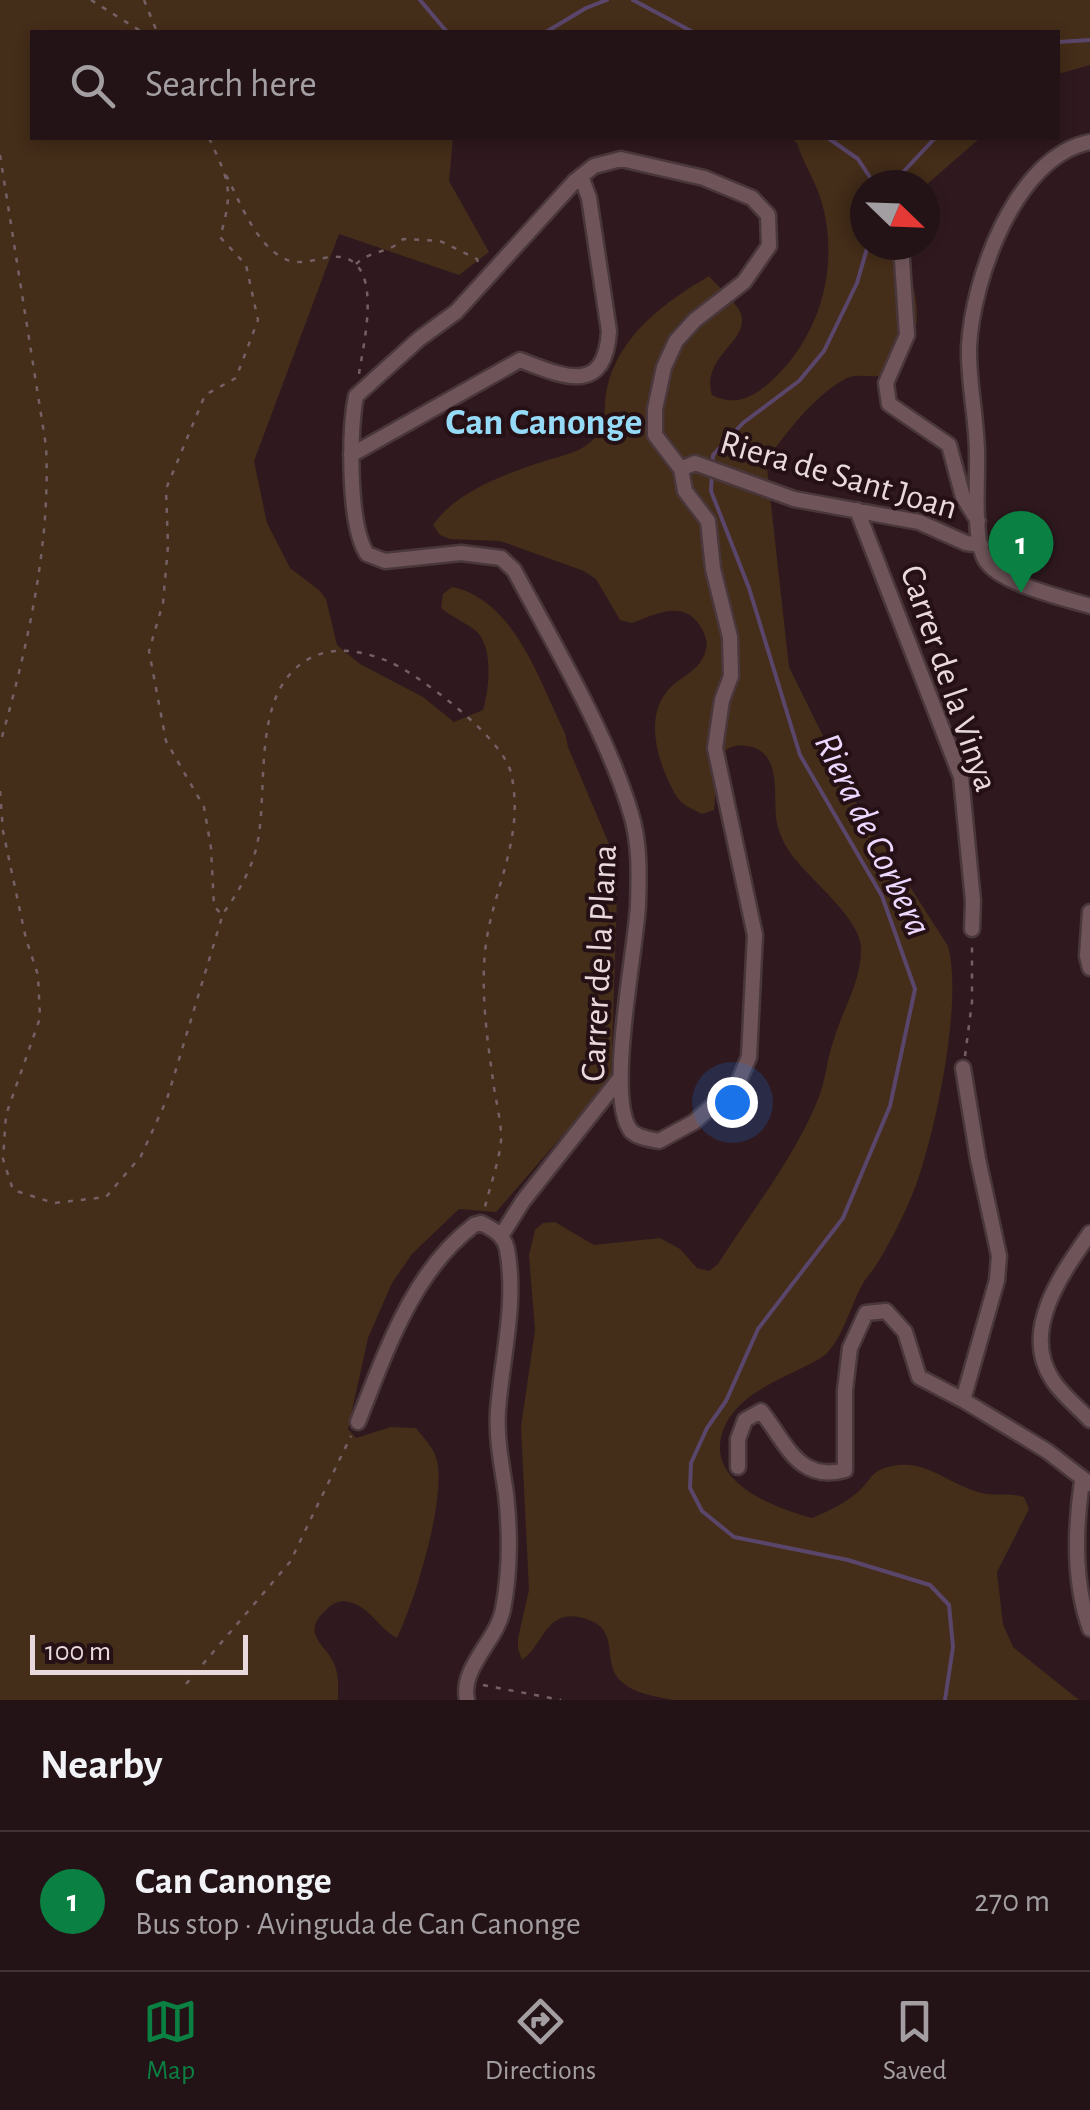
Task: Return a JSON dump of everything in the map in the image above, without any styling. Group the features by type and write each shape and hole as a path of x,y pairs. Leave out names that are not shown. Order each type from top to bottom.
{"street":[{"path":"1090,142 1077,144 1046,164 1010,209 991,251 971,320 969,351 978,522 986,561 999,572 1090,606"},
{"name":"Carrer de la Plana","path":"622,158 704,178 752,198 768,215 769,246 759,264 744,282 695,320 676,342 664,367 655,409 655,436 688,466 685,491 708,522 713,569 730,636 731,676 722,700 715,748 755,935 750,1057 738,1083 714,1106 659,1141 634,1134 623,1111 620,1078 635,942 638,868 632,815 608,755 539,615 514,570 500,558 461,553 385,561 367,554 359,537 351,455 356,396 419,339 456,312 582,176 594,166 622,158"},
{"path":"351,455 520,360 564,377 585,377 596,370 608,350 609,331 589,198 582,176"},
{"path":"902,260 906,335 886,383 890,404 949,446 963,497 978,522"},
{"name":"Riera de Sant Joan","path":"688,466 794,498 920,522 980,546"},
{"name":"Carrer de la Vinya","path":"858,510 961,777 967,814 972,929"},
{"path":"1090,912 1090,968"},
{"path":"963,1400 997,1280 999,1256 964,1068"},
{"path":"500,1236 620,1078"},
{"path":"358,1422 410,1302 427,1276 469,1229 481,1223 500,1236 507,1248 510,1293 509,1334 498,1410 506,1498 506,1586 500,1622 467,1681 467,1700"},
{"path":"1090,1233 1050,1294 1040,1344 1050,1378 1090,1420"},
{"path":"738,1467 738,1439 745,1420 762,1411 800,1466 829,1474 844,1470 850,1348 866,1313 886,1311 905,1332 919,1377 1047,1452 1086,1482 1075,1529 1083,1610 1090,1629"}],"path":[{"path":"91,0 139,30"},
{"path":"144,0 156,30"},
{"path":"209,140 243,209 279,257 294,263 334,256 355,265 369,289 356,396"},
{"path":"0,155 46,446 48,492 24,648 0,744"},
{"path":"222,166 231,200 220,237 246,266 258,320 236,378 205,395 166,489 168,546 163,603 149,651 166,740 204,807 212,848 214,906 222,915"},
{"path":"355,265 364,255 398,246 403,239 430,239 477,258 486,280"},
{"path":"0,791 6,846 38,975 40,1018 6,1115 3,1158 13,1190 54,1203 106,1197 141,1156 167,1099 222,915 248,873 258,841 263,766 275,700 290,673 312,656 340,649 386,660 488,734 511,772 514,832 485,954 487,1042 501,1140 481,1223"},
{"path":"964,1068 972,1002 972,929"},
{"path":"186,1684 290,1562 358,1422"},
{"path":"467,1681 561,1700"}],"shaded area":[{"path":"0,0 1090,0 1090,65 1060,73 1060,30 30,30 30,140 453,140 449,181 489,252 459,275 339,234 254,461 267,523 290,568 326,599 337,645 360,664 423,697 454,722 483,710 488,658 476,631 441,608 443,594 452,587 493,608 509,625 534,667 618,865 611,1079 581,1120 563,1135 496,1212 459,1209 412,1254 392,1283 368,1338 348,1429 356,1438 391,1427 416,1428 436,1456 439,1478 420,1576 397,1638 351,1602 343,1601 327,1609 315,1626 315,1634 336,1669 338,1700 0,1700"},
{"path":"793,140 978,140 940,173 850,170 850,260 905,260 916,297 914,336 905,358 891,371 850,377 833,386 803,414 769,456 767,468 789,667 855,801 948,946 952,970 950,1031 932,1132 916,1185 833,1346 820,1358 746,1400 728,1421 720,1451 734,1479 748,1491 780,1508 812,1518 849,1499 878,1471 896,1465 921,1467 978,1492 1024,1497 1029,1509 997,1572 1003,1624 1013,1647 1079,1700 673,1700 638,1692 621,1681 612,1665 603,1629 574,1616 553,1623 522,1660 518,1649 529,1590 521,1427 535,1330 529,1255 535,1230 543,1223 555,1222 594,1245 660,1238 680,1249 697,1268 709,1271 718,1264 787,1160 810,1117 855,984 861,947 852,923 783,841 777,823 774,777 767,757 759,750 734,746 720,758 714,810 702,814 688,807 671,786 660,760 656,718 665,694 703,657 706,638 694,618 669,611 632,623 620,620 596,579 584,571 500,541 450,539 440,535 433,525 455,502 484,485 589,444 601,428 613,369 633,336 676,297 709,276 735,304 742,324 713,370 712,395 734,400 755,394 768,384 801,346 822,300 827,275 827,225"}],"waterway":[{"name":"Riera de Corbera","path":"420,0 445,30"},
{"name":"Riera de Corbera","path":"549,30 607,0"},
{"name":"Riera de Corbera","path":"633,0 689,30"},
{"path":"1060,42 1090,40"},
{"name":"Riera de Corbera","path":"831,140 858,159 865,170"},
{"path":"905,170 933,140"},
{"name":"Riera de Corbera","path":"864,260 857,283 824,351 799,381 743,423 713,455 711,491 749,588 800,755 882,896 915,989 890,1106 843,1218 758,1329 726,1401 707,1428 691,1463 690,1488 702,1511 734,1537 848,1560 930,1585 949,1605 953,1647 945,1700"}],"place":[{"name":"Can Canonge","path":"1021,593"}],"district":[{"name":"Can Canonge","path":"544,421"}]}
